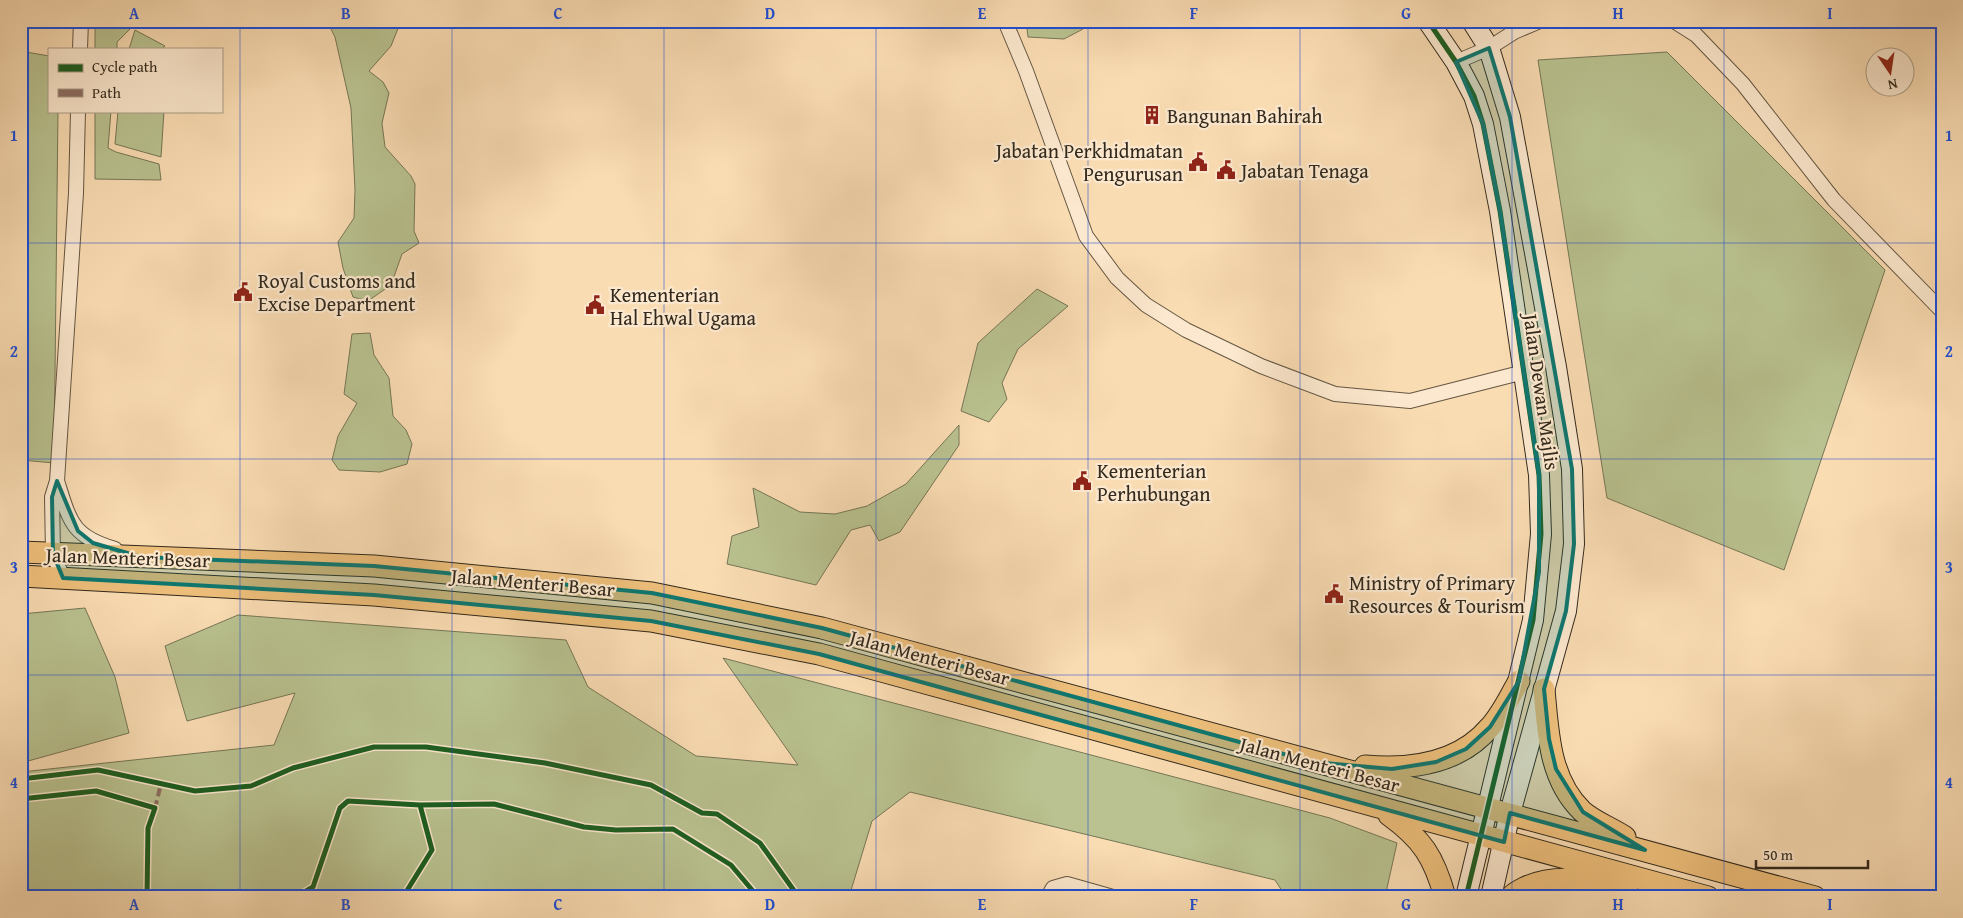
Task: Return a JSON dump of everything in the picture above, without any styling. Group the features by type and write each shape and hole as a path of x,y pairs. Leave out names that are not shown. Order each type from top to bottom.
{"main road":[{"name":"Jalan Menteri Besar","path":"21,552 374,566 652,593 822,628 1815,897"},
{"name":"Jalan Menteri Besar","path":"21,576 374,595 651,621 819,654 1701,895"},
{"path":"1313,762 1392,769 1436,762 1466,749 1490,728 1519,681"},
{"path":"1544,689 1548,739 1556,769 1567,793 1583,812 1645,850"},
{"path":"1376,807 1409,830 1422,844 1435,865 1445,897"},
{"path":"1511,897 1514,893 1535,883 1563,878 1701,895"}],"street":[{"path":"80,48 81,21"},
{"path":"1005,21 1026,70 1086,236 1117,278 1146,305 1186,330 1261,366 1335,394 1410,400 1524,372"},
{"name":"Jalan Dewan Majlis","path":"1428,21 1456,62 1474,96 1483,124 1500,210 1539,475 1541,534 1533,620 1466,897"},
{"name":"Jalan Dewan Majlis","path":"1472,21 1489,48 1510,117 1553,348 1572,470 1574,544 1566,611 1510,813 1491,897"},
{"path":"1456,62 1489,48 1514,32 1540,21"},
{"path":"1674,21 1696,35 1743,84 1834,200 1942,310"},
{"path":"1474,96 1503,89"},
{"path":"63,578 54,554 52,497 57,481 76,192 78,112"},
{"path":"57,481 68,515 78,531 93,543 141,557"},
{"path":"1048,897 1053,888 1067,884 1113,897"}],"highlighted area":[{"path":"1489,48 1510,117 1572,469 1574,544 1566,611 1544,689 1549,739 1556,769 1583,812 1645,850 1510,813 1504,842 819,654 651,621 374,595 63,578 53,554 52,497 57,481 78,531 93,543 141,557 374,566 652,593 822,628 1313,762 1392,769 1436,762 1466,749 1490,727 1519,681 1539,572 1539,475 1500,211 1483,124 1456,62"}],"green space":[{"path":"21,21 27,21 26,52 48,56 48,112 58,112 54,463 21,460"},
{"path":"95,21 138,21 117,42 117,48 95,48"},
{"path":"327,21 401,21 391,46 369,71 383,82 389,93 382,123 385,147 411,176 415,184 414,231 419,243 402,254 391,285 368,301 353,297 343,268 338,242 354,218 355,190 351,108 335,37"},
{"path":"1026,21 1082,21 1083,29 1064,39 1028,37"},
{"path":"135,30 165,46 163,48 129,48"},
{"path":"1667,52 1885,270 1784,570 1607,498 1538,60"},
{"path":"95,112 111,112 108,148 159,164 161,180 95,179"},
{"path":"118,112 164,112 161,157 115,144"},
{"path":"1037,289 1068,306 1018,349 1002,383 1007,399 989,422 961,411 978,343"},
{"path":"370,333 374,355 389,378 393,416 406,430 412,444 407,464 380,472 339,470 332,460 338,436 357,403 344,394 352,334"},
{"path":"959,425 959,445 900,532 879,541 870,525 851,530 816,585 727,564 732,536 759,527 753,488 800,512 835,514 867,506 906,484"},
{"path":"85,608 115,677 129,733 21,763 21,614"},
{"path":"238,615 566,640 588,687 696,756 798,765 723,658 1330,818 1397,843 1385,897 1286,897 1275,880 910,792 872,821 849,897 21,897 21,772 274,745 295,693 187,721 165,646"}],"marked path":[{"path":"155,808 161,784"}],"cycle path":[{"path":"1428,21 1456,62 1474,96 1483,124 1500,211 1539,475 1541,534 1533,620 1466,897"},
{"path":"21,779 98,770 195,791 251,786 293,768 374,747 426,747 545,763 651,785 702,813 717,814 760,843 795,892 796,897"},
{"path":"21,799 96,791 155,808 148,828 147,897"},
{"path":"296,897 313,887 340,808 348,801 420,805 494,804 584,827 616,830 673,829 731,865 758,897"},
{"path":"403,897 432,850 420,805"}],"place":[{"name":"Bangunan Bahirah","path":"1152,115"},
{"name":"Jabatan Perkhidmatan Pengurusan","path":"1198,162"},
{"name":"Jabatan Tenaga","path":"1226,170"},
{"name":"Royal Customs and Excise Department","path":"243,292"},
{"name":"Kementerian Hal Ehwal Ugama","path":"595,305"},
{"name":"Kementerian Perhubungan","path":"1082,481"},
{"name":"Ministry of Primary Resources & Tourism","path":"1334,594"}]}
